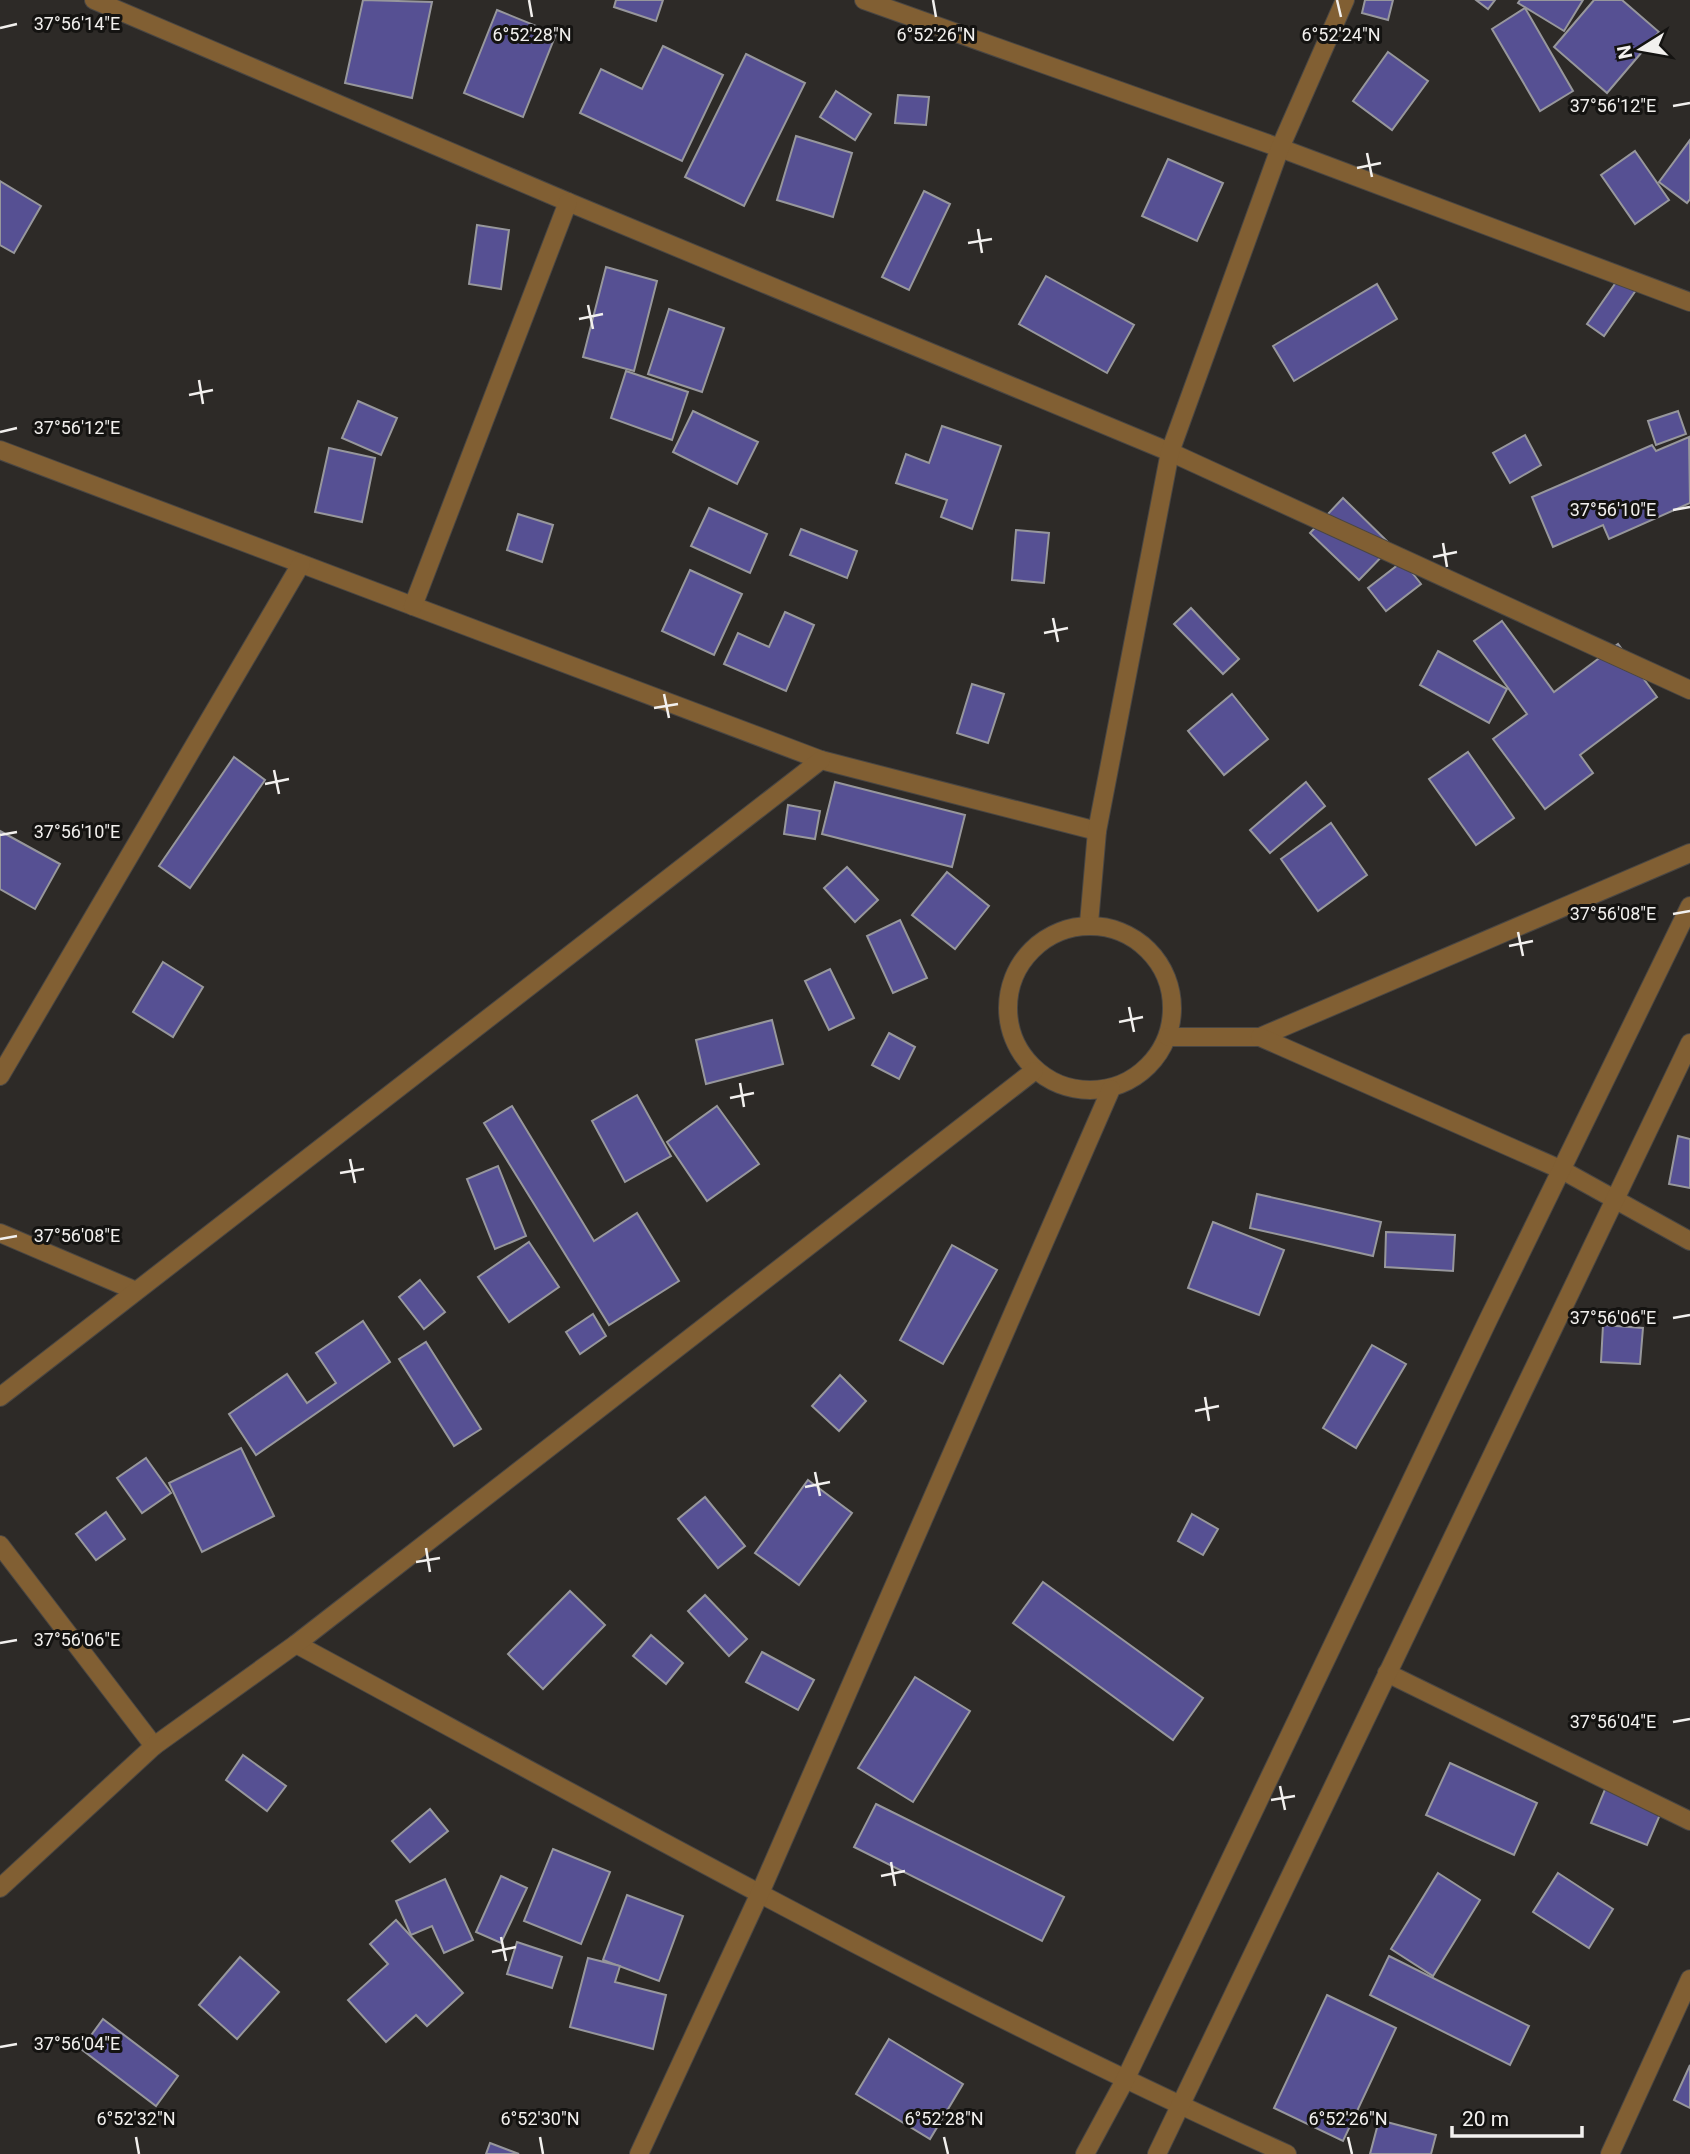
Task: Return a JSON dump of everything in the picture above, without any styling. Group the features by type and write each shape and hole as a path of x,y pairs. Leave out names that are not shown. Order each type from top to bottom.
{"street":[{"path":"94,0 568,202 1170,452 1690,690"},
{"path":"864,0 1280,148 1690,302"},
{"path":"1089,923 1097,831 1170,452 1280,148 1345,0"},
{"path":"413,606 568,202"},
{"path":"0,450 821,760 1097,831"},
{"path":"0,1076 301,564"},
{"path":"0,1396 821,760"},
{"path":"1168,1037 1260,1037 1690,853"},
{"path":"1085,2154 1125,2080 1690,906"},
{"path":"1089,923 1128,933 1159,959 1173,997 1168,1037 1145,1070 1111,1089 1070,1089 1034,1071 1012,1038 1007,998 1021,960 1050,933 1089,923"},
{"path":"1260,1037 1562,1170 1690,1241"},
{"path":"1157,2154 1690,1043"},
{"path":"0,1888 154,1746 296,1644 1034,1071"},
{"path":"639,2154 760,1893 1111,1089"},
{"path":"0,1233 136,1291"},
{"path":"0,1545 154,1746"},
{"path":"296,1644 760,1893 1125,2080 1287,2154"},
{"path":"1387,1673 1690,1821"},
{"path":"1611,2154 1690,1979"}],"building":[{"path":"363,0 432,2 412,98 345,83"},
{"path":"616,0 663,0 656,21 614,7"},
{"path":"1365,0 1393,0 1388,20 1362,13"},
{"path":"1476,0 1495,0 1488,9"},
{"path":"1520,0 1583,0 1564,31 1518,3"},
{"path":"1594,0 1622,0 1659,32 1607,93 1554,47"},
{"path":"1525,8 1573,91 1540,111 1492,29"},
{"path":"497,10 556,34 523,117 464,93"},
{"path":"663,46 723,75 682,161 580,113 601,69 642,89"},
{"path":"1388,52 1428,81 1392,130 1353,101"},
{"path":"746,54 805,83 744,206 685,177"},
{"path":"836,91 871,114 855,140 820,117"},
{"path":"898,95 929,97 926,125 895,123"},
{"path":"796,136 852,153 833,217 777,200"},
{"path":"1690,140 1690,199 1687,203 1659,182"},
{"path":"1635,151 1669,200 1635,224 1601,175"},
{"path":"1168,159 1223,183 1197,241 1142,216"},
{"path":"0,181 41,206 14,253 0,245"},
{"path":"924,191 950,204 909,290 882,277"},
{"path":"477,225 509,230 501,289 469,284"},
{"path":"606,267 657,281 634,371 583,357"},
{"path":"1624,271 1641,283 1604,336 1587,324"},
{"path":"1046,276 1134,325 1107,373 1019,324"},
{"path":"1377,284 1397,319 1294,381 1273,346"},
{"path":"669,309 724,328 702,392 648,374"},
{"path":"626,371 688,392 672,440 611,418"},
{"path":"358,401 397,418 381,455 342,438"},
{"path":"693,411 758,442 737,484 673,452"},
{"path":"1678,411 1686,434 1656,445 1648,421"},
{"path":"942,426 1001,446 972,529 941,517 947,500 896,483 906,454 929,463"},
{"path":"1525,435 1541,465 1510,483 1493,453"},
{"path":"1689,437 1690,503 1609,539 1603,525 1553,547 1532,497 1652,445 1656,451"},
{"path":"329,448 375,458 362,522 315,512"},
{"path":"1343,498 1392,546 1359,580 1310,533"},
{"path":"709,508 767,534 750,573 691,546"},
{"path":"518,514 553,525 542,562 507,550"},
{"path":"801,529 857,551 847,578 790,555"},
{"path":"1016,530 1049,533 1044,583 1012,580"},
{"path":"1403,561 1421,584 1386,611 1368,588"},
{"path":"690,570 742,594 714,655 662,631"},
{"path":"1191,608 1239,659 1223,674 1174,624"},
{"path":"785,612 814,625 786,691 724,664 738,633 769,647"},
{"path":"1502,621 1554,692 1618,644 1657,697 1580,755 1593,773 1545,809 1493,739 1527,714 1474,641"},
{"path":"1438,651 1507,689 1489,723 1420,685"},
{"path":"972,684 1004,694 988,743 957,733"},
{"path":"1232,694 1268,739 1224,775 1188,731"},
{"path":"1468,752 1514,818 1476,845 1429,779"},
{"path":"234,757 265,780 190,888 159,866"},
{"path":"835,782 965,815 952,867 822,834"},
{"path":"1306,782 1325,806 1270,853 1250,830"},
{"path":"788,805 820,811 815,839 784,834"},
{"path":"1331,823 1367,875 1318,911 1281,859"},
{"path":"0,831 60,864 35,909 0,889"},
{"path":"847,867 878,900 855,922 824,888"},
{"path":"947,872 989,906 955,949 912,915"},
{"path":"900,920 927,978 893,993 867,936"},
{"path":"163,962 203,987 173,1037 133,1012"},
{"path":"830,969 854,1018 829,1030 805,981"},
{"path":"772,1020 783,1064 706,1084 696,1040"},
{"path":"889,1033 915,1047 899,1079 872,1065"},
{"path":"637,1095 671,1156 625,1182 592,1121"},
{"path":"512,1106 594,1241 637,1213 679,1281 609,1325 484,1123"},
{"path":"717,1106 759,1164 707,1201 667,1142"},
{"path":"1678,1136 1690,1139 1690,1188 1669,1184"},
{"path":"498,1166 526,1236 495,1249 467,1179"},
{"path":"1257,1194 1381,1222 1373,1256 1250,1228"},
{"path":"1213,1222 1284,1250 1259,1315 1188,1288"},
{"path":"1386,1232 1455,1235 1453,1271 1385,1267"},
{"path":"529,1242 559,1287 509,1322 478,1277"},
{"path":"952,1245 997,1270 943,1364 900,1340"},
{"path":"420,1280 445,1312 424,1329 399,1297"},
{"path":"593,1314 606,1336 580,1354 566,1332"},
{"path":"363,1321 390,1362 256,1455 229,1414 287,1374 307,1403 336,1383 316,1353"},
{"path":"1603,1325 1643,1328 1640,1364 1601,1362"},
{"path":"426,1342 481,1429 454,1446 399,1359"},
{"path":"1372,1345 1406,1364 1356,1448 1323,1428"},
{"path":"840,1375 866,1401 839,1431 812,1406"},
{"path":"241,1448 274,1516 202,1552 169,1483"},
{"path":"146,1458 171,1493 142,1513 117,1478"},
{"path":"808,1480 852,1513 799,1585 755,1553"},
{"path":"705,1497 745,1546 718,1568 678,1519"},
{"path":"106,1512 125,1539 96,1560 76,1534"},
{"path":"1192,1514 1218,1529 1203,1555 1178,1541"},
{"path":"1043,1582 1203,1698 1173,1740 1013,1623"},
{"path":"570,1591 605,1625 543,1689 508,1654"},
{"path":"705,1595 747,1639 729,1656 688,1611"},
{"path":"651,1635 683,1663 666,1684 633,1656"},
{"path":"762,1652 814,1680 798,1710 746,1682"},
{"path":"915,1677 970,1711 913,1802 858,1768"},
{"path":"243,1755 286,1786 267,1811 226,1780"},
{"path":"1450,1763 1537,1803 1514,1855 1426,1815"},
{"path":"1606,1787 1662,1810 1647,1845 1591,1823"},
{"path":"876,1804 1064,1897 1042,1941 854,1847"},
{"path":"430,1809 448,1831 410,1862 392,1841"},
{"path":"553,1849 610,1872 581,1944 524,1921"},
{"path":"1438,1873 1480,1900 1433,1976 1391,1949"},
{"path":"1558,1873 1613,1909 1589,1948 1533,1912"},
{"path":"501,1876 527,1888 501,1943 476,1932"},
{"path":"445,1879 473,1940 444,1953 432,1926 411,1935 396,1901"},
{"path":"627,1895 683,1916 659,1981 603,1960"},
{"path":"396,1920 463,1993 427,2026 416,2015 386,2042 348,2000 388,1964 370,1944"},
{"path":"517,1942 562,1957 552,1988 507,1974"},
{"path":"1389,1956 1529,2026 1510,2065 1370,1995"},
{"path":"240,1957 279,1992 237,2039 199,2005"},
{"path":"588,1958 620,1966 615,1982 666,1995 653,2049 570,2027"},
{"path":"1327,1995 1396,2028 1343,2141 1274,2108"},
{"path":"103,2019 178,2076 156,2106 81,2049"},
{"path":"889,2039 963,2084 930,2139 856,2094"},
{"path":"1690,2065 1690,2108 1674,2100"},
{"path":"1379,2120 1436,2135 1431,2154 1370,2154"},
{"path":"490,2143 519,2154 486,2154"}]}
